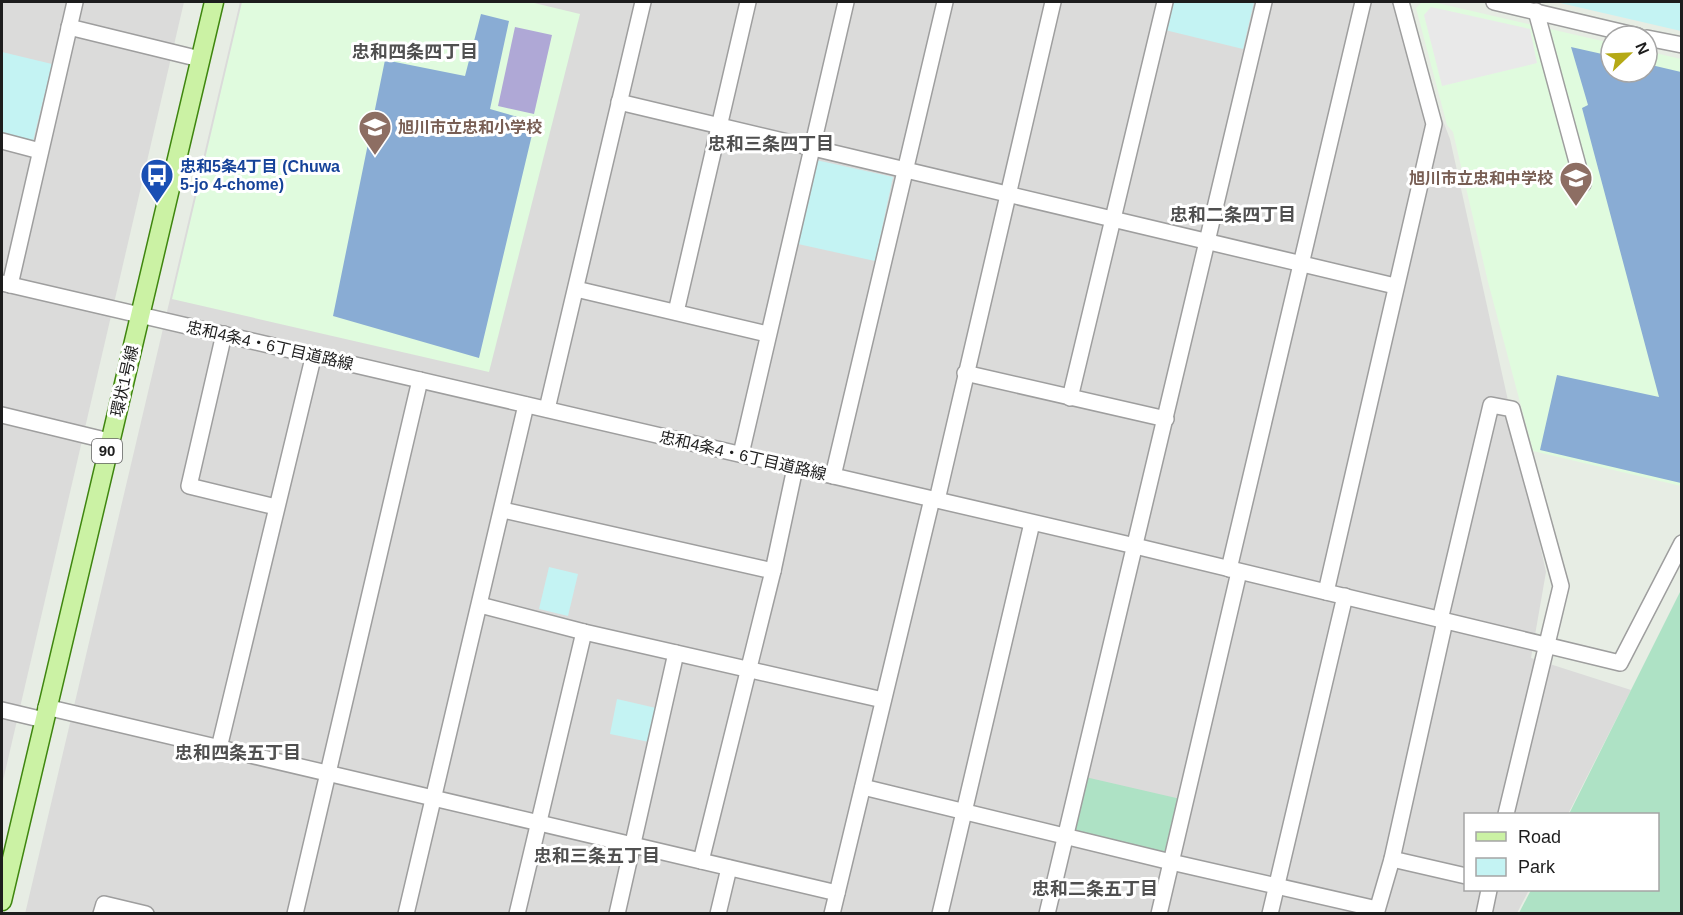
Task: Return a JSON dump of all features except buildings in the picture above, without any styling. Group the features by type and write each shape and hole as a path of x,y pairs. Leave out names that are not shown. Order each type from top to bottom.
{"main road":[{"name":"環状1号線","path":"2,901 214,2"}],"street":[{"path":"6,284 75,2"},
{"path":"547,409 643,2"},
{"path":"676,312 748,2"},
{"path":"741,454 767,334 846,2"},
{"path":"833,476 945,2"},
{"path":"832,914 965,373 1053,2"},
{"path":"1070,398 1165,2"},
{"path":"1047,914 1264,2"},
{"path":"1159,914 1301,264 1363,2"},
{"path":"1326,592 1434,124 1401,2"},
{"path":"1494,2 1599,26"},
{"path":"1536,11 1583,184"},
{"path":"69,27 200,58"},
{"path":"1659,40 1682,45"},
{"path":"619,102 1395,286"},
{"path":"2,141 40,151"},
{"name":"忠和4条4・6丁目道路線","path":"6,284 1135,546 1620,663 1682,543"},
{"path":"576,289 767,334"},
{"path":"224,334 189,486 276,507"},
{"path":"219,748 314,354"},
{"path":"965,373 1166,419"},
{"path":"295,914 420,380"},
{"path":"406,914 526,405"},
{"path":"863,787 1377,911 1392,859 1491,405 1512,409 1561,586 1506,813"},
{"path":"2,415 109,441"},
{"path":"700,861 773,572 795,468"},
{"path":"503,510 773,572"},
{"path":"940,914 1032,523"},
{"path":"1270,914 1345,596"},
{"path":"480,605 584,632 883,700"},
{"path":"517,914 584,632"},
{"path":"617,914 676,653"},
{"path":"2,710 45,714 219,748 837,893"},
{"path":"1392,859 1464,876"},
{"path":"718,914 729,868"},
{"path":"1484,914 1489,891"},
{"path":"102,914 104,904 146,914"}],"shaded area":[{"path":"2,2 184,2 2,785"},
{"path":"240,2 1397,2 1450,139 1546,572 1531,658 1631,690 1569,813 1464,813 1464,891 1528,891 1517,913 25,914"},
{"name":"旭川市立忠和小学校","path":"242,2 530,2 580,14 489,372 172,299"},
{"name":"旭川市立忠和中学校","path":"1422,2 1433,2 1599,40 1599,84 1659,84 1659,54 1681,59 1681,486 1533,451 1488,282 1453,132 1447,125 1416,8"},
{"path":"1431,7 1530,29 1537,63 1442,86 1424,15"},
{"path":"481,14 509,21 490,109 535,122 479,358 333,316 385,60 465,76"},
{"path":"515,27 552,35 534,114 498,106"},
{"path":"1571,47 1599,53 1599,84 1659,84 1659,67 1681,72 1681,483 1540,450 1557,375 1659,397 1582,108 1588,105"},
{"path":"1681,590 1681,913 1519,913 1530,891 1659,891 1659,813 1570,813"},
{"path":"1081,776 1185,800 1171,862 1066,836"}],"green space":[{"path":"1172,2 1254,2 1243,49 1165,30"},
{"path":"1556,2 1681,2 1681,31 1659,26 1659,24"},
{"path":"2,52 52,64 33,141 2,133"},
{"path":"816,160 893,177 875,261 798,244"},
{"path":"549,567 578,574 568,616 539,609"},
{"path":"617,699 656,708 649,742 610,734"}],"place":[{"name":"旭川市立忠和小学校","path":"375,156"},
{"name":"忠和5条4丁目 (Chuwa 5-jo 4-chome)","path":"157,204"},
{"name":"旭川市立忠和中学校","path":"1576,207"}],"district":[{"name":"忠和四条四丁目","path":"415,52"},
{"name":"忠和三条四丁目","path":"771,144"},
{"name":"忠和二条四丁目","path":"1233,215"},
{"name":"忠和四条五丁目","path":"238,753"},
{"name":"忠和三条五丁目","path":"597,856"},
{"name":"忠和二条五丁目","path":"1095,889"}]}
